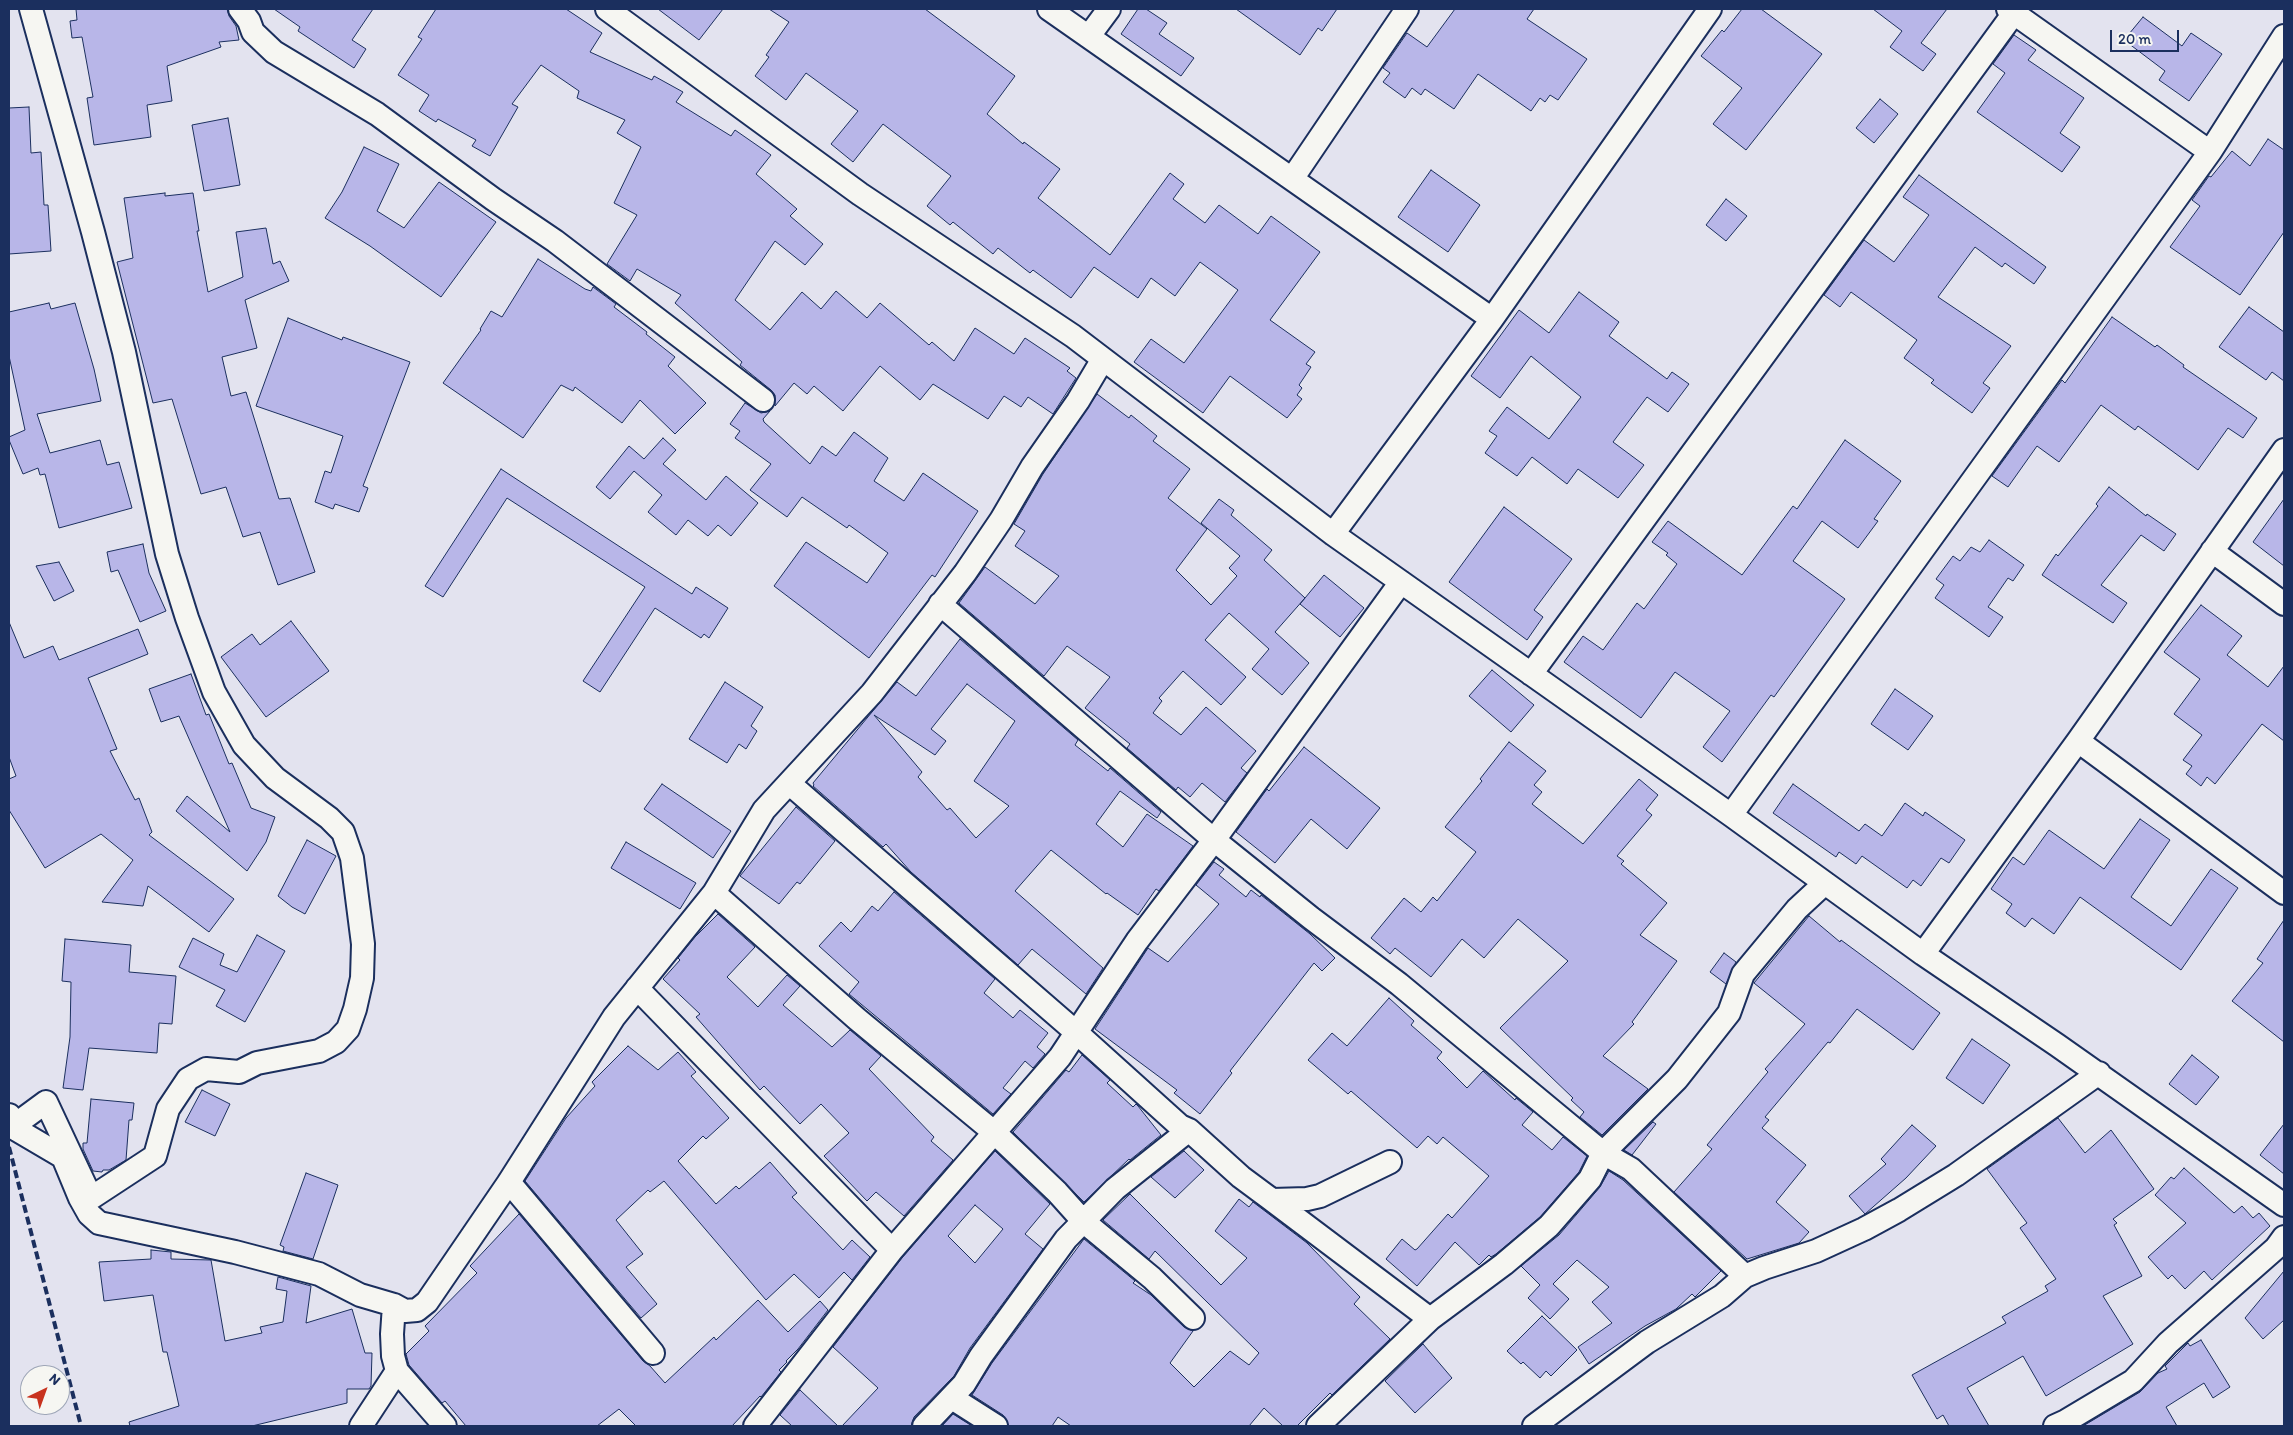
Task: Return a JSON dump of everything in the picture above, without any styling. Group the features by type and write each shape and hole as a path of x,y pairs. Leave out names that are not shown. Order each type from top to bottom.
{"street":[{"path":"31,9 96,241 126,361 167,554 187,618 214,692 244,745 275,778 329,818 343,832 352,858 363,944 362,978 355,1009 348,1030 336,1042 319,1051 257,1063 239,1072 206,1069 188,1079 168,1109 155,1156 91,1198 46,1102 10,1121 63,1157 80,1198 89,1214 99,1223 235,1252 319,1274 360,1295 394,1305 405,1311 417,1310 427,1302 509,1182 609,1025 714,893 764,810 872,693 940,604 1001,520 1032,467 1078,401 1103,359"},
{"path":"240,9 249,21 253,32 274,52 377,114 493,199 555,241 763,400"},
{"path":"607,9 860,194 1073,336 1333,534 1732,815 1923,954 2099,1074 2284,1205"},
{"path":"1049,9 1492,319"},
{"path":"1088,36 1109,9"},
{"path":"1292,179 1407,9"},
{"path":"1333,534 1492,319 1710,9"},
{"path":"1531,674 2010,11 2210,152"},
{"path":"1732,815 2210,152 2284,36"},
{"path":"1923,954 2078,741 2284,450"},
{"path":"2212,551 2284,604"},
{"path":"755,1426 892,1250 1060,1057 1137,941 1214,840 1401,582"},
{"path":"940,604 1214,840 1311,918 1399,984 1602,1153 1632,1169 1745,1276"},
{"path":"2078,741 2284,893"},
{"path":"790,784 1077,1033 1180,1126 1189,1130 1241,1178 1430,1319"},
{"path":"1318,1426 1430,1319 1504,1264 1548,1226 1590,1179 1602,1153 1677,1079 1729,1013 1743,974 1797,909 1825,883"},
{"path":"714,893 857,1019 995,1133 1057,1192 1083,1221 1152,1278 1193,1318"},
{"path":"637,988 892,1250"},
{"path":"1534,1426 1647,1342 1722,1296 1745,1276 1816,1251 1899,1210 1956,1175 2099,1074"},
{"path":"924,1426 964,1384 1022,1297 1066,1239 1081,1226 1083,1221 1115,1189 1189,1130"},
{"path":"1272,1200 1307,1199 1320,1196 1390,1162"},
{"path":"509,1182 653,1353"},
{"path":"2055,1426 2066,1422 2133,1381 2168,1343 2276,1248 2284,1237"},
{"path":"394,1305 392,1356 397,1371 446,1426"},
{"path":"362,1426 397,1371"},
{"path":"952,1398 996,1426"}],"building":[{"path":"76,9 227,9 229,16 236,26 239,40 219,42 221,47 167,66 172,101 147,105 151,137 94,145 87,98 93,97 82,37 72,38 70,21 77,20"},
{"path":"274,9 373,9 352,40 366,49 354,68 298,31 300,27"},
{"path":"436,9 566,9 602,33 590,52 652,80 654,76 683,92 676,102 731,136 735,130 771,155 756,174 797,209 790,216 823,244 805,265 775,241 735,300 770,330 802,292 821,309 836,291 867,318 880,303 929,345 932,342 954,361 975,328 1014,354 1025,338 1070,368 1067,371 1076,378 1053,414 1028,397 1021,407 1004,396 988,419 933,384 920,400 880,366 843,411 814,386 807,394 794,383 775,406 775,395 771,390 740,365 742,362 675,303 681,295 637,269 630,281 607,264 637,215 614,203 641,147 617,133 625,120 577,98 579,91 541,65 512,104 518,107 490,156 472,146 476,140 438,119 436,122 419,111 429,95 398,75 422,39 418,37"},
{"path":"658,9 723,9 699,40"},
{"path":"769,9 925,9 1015,76 987,114 1023,144 1024,142 1060,169 1038,198 1110,255 1170,173 1184,184 1173,199 1205,223 1219,205 1258,234 1271,216 1320,252 1270,320 1315,352 1306,364 1311,367 1299,385 1302,388 1297,395 1302,399 1287,418 1230,376 1203,413 1134,362 1151,339 1184,363 1238,290 1200,262 1175,296 1151,278 1138,298 1094,267 1071,298 1033,270 1030,273 998,248 993,254 953,222 950,225 927,206 951,176 883,124 853,162 831,144 858,111 806,73 786,100 755,76 769,57 766,55 789,22"},
{"path":"1138,9 1146,9 1167,23 1159,34 1194,58 1181,76 1121,34"},
{"path":"1236,9 1337,9 1322,31 1318,28 1300,55"},
{"path":"1455,9 1534,9 1527,19 1587,59 1558,100 1550,95 1545,102 1540,98 1531,111 1478,74 1454,109 1425,89 1421,95 1412,88 1405,98 1383,82 1390,73 1383,68 1407,33 1427,47"},
{"path":"1742,9 1761,9 1822,54 1746,150 1713,124 1742,88 1701,56 1722,30 1724,32"},
{"path":"1873,9 1947,9 1921,43 1936,54 1923,71 1890,47 1902,31"},
{"path":"2143,17 2182,46 2191,33 2222,54 2189,101 2159,80 2165,71 2124,40"},
{"path":"2014,35 2036,50 2028,60 2084,98 2060,133 2080,147 2062,172 1977,112 2005,73 1993,64"},
{"path":"1880,99 1898,114 1874,143 1856,128"},
{"path":"29,107 31,153 41,152 44,205 48,205 51,251 9,254 9,108"},
{"path":"228,118 240,185 204,191 192,125"},
{"path":"2268,139 2284,150 2284,232 2240,295 2170,247 2200,206 2192,200 2209,176 2211,177 2232,151 2250,166"},
{"path":"364,147 399,164 377,211 404,228 439,182 496,222 441,297 370,246 325,218 342,192"},
{"path":"1431,170 1480,205 1448,252 1398,217"},
{"path":"1919,175 2046,267 2034,284 2005,263 2002,267 1975,247 1938,297 2011,346 1983,383 1990,388 1972,413 1931,383 1934,380 1904,358 1917,340 1851,292 1840,307 1824,295 1864,240 1894,262 1929,215 1903,197"},
{"path":"165,193 165,196 193,193 199,231 197,231 208,292 243,277 236,232 266,228 273,264 280,261 289,281 245,300 257,348 222,357 231,396 246,392 279,499 290,498 315,572 278,585 260,532 243,537 226,487 201,494 172,399 153,403 117,262 133,258 124,198"},
{"path":"1726,199 1747,216 1726,241 1706,225"},
{"path":"538,259 585,289 591,291 593,287 616,304 614,307 647,332 646,334 675,357 668,366 706,403 675,434 640,400 622,423 575,387 573,391 561,385 523,438 443,383 481,330 491,311 502,317"},
{"path":"1579,292 1619,322 1609,336 1667,379 1672,372 1689,384 1668,412 1647,397 1613,442 1644,465 1618,498 1578,469 1567,484 1532,457 1517,476 1485,453 1497,436 1489,431 1507,407 1549,439 1581,397 1531,356 1500,398 1471,376 1519,310 1549,333"},
{"path":"49,303 51,309 75,303 101,401 37,414 50,453 100,440 107,465 119,462 132,508 59,528 45,474 40,475 38,468 23,474 9,440 9,437 25,430 9,356 9,312"},
{"path":"2249,307 2284,332 2284,381 2272,372 2266,380 2219,347"},
{"path":"2112,317 2155,347 2157,345 2184,365 2183,367 2257,418 2243,438 2228,428 2198,470 2138,426 2135,430 2101,405 2059,462 2037,446 2008,487 1992,476 2062,380 2065,383"},
{"path":"288,318 342,340 343,337 410,362 363,486 368,488 359,512 335,504 333,509 315,502 325,471 331,473 343,436 256,406"},
{"path":"1097,394 1129,418 1131,415 1157,436 1153,441 1190,469 1168,498 1207,529 1176,570 1211,605 1237,576 1229,568 1240,556 1201,523 1219,499 1234,510 1231,515 1272,550 1264,560 1305,598 1275,632 1309,663 1282,695 1252,669 1269,649 1229,613 1205,640 1246,677 1221,705 1183,671 1159,698 1162,701 1153,713 1181,735 1206,707 1256,751 1241,768 1247,773 1225,802 1202,783 1190,797 1178,787 1176,790 1127,748 1130,744 1085,708 1110,677 1067,646 1044,676 959,603 985,567 1035,604 1059,576 1015,546 1025,531 1014,524 1043,474"},
{"path":"745,403 761,413 770,411 763,419 764,422 810,464 822,446 836,456 854,432 888,458 874,481 904,501 923,473 978,511 935,577 932,575 869,658 774,586 806,542 867,583 888,553 849,525 847,528 802,497 787,517 750,490 771,464 735,438 740,431 730,424"},
{"path":"663,438 676,450 663,464 706,500 726,476 758,503 731,536 718,525 708,536 688,520 676,535 648,512 662,495 634,471 610,499 596,487 629,446 644,459"},
{"path":"1845,440 1901,481 1874,519 1878,521 1858,548 1822,521 1793,561 1845,599 1774,697 1771,695 1722,762 1703,747 1730,711 1675,672 1641,718 1564,662 1583,636 1603,650 1637,603 1644,609 1677,564 1666,555 1668,553 1652,542 1668,521 1742,575 1793,506 1797,509"},
{"path":"501,469 692,594 696,587 728,608 709,638 704,634 701,638 655,608 600,692 583,681 645,587 507,498 443,597 425,586"},
{"path":"2109,487 2146,516 2147,514 2176,534 2164,551 2141,535 2101,585 2127,603 2113,623 2042,575 2056,554 2058,556 2098,506 2096,504"},
{"path":"2284,499 2284,566 2253,542"},
{"path":"1504,507 1572,559 1534,610 1543,617 1527,640 1449,582"},
{"path":"1989,540 2024,565 2013,581 2008,578 1988,607 2003,617 1989,637 1935,598 1944,585 1936,579 1953,556 1960,561 1971,547 1980,552"},
{"path":"143,544 149,573 166,611 140,622 118,570 111,572 107,552"},
{"path":"59,562 74,591 54,601 36,566"},
{"path":"1324,575 1364,608 1340,637 1300,604"},
{"path":"2201,605 2242,636 2227,655 2268,687 2284,666 2284,741 2262,724 2215,784 2207,777 2201,786 2186,774 2192,766 2183,760 2202,735 2174,714 2200,679 2164,652"},
{"path":"291,621 329,671 266,717 221,657 252,634 260,645"},
{"path":"9,622 24,658 53,646 59,660 138,629 148,654 88,678 117,749 110,751 135,800 139,798 152,832 149,835 234,899 209,932 148,886 143,906 102,902 133,860 101,834 45,868 9,810 9,779 16,776 9,757"},
{"path":"960,639 1078,740 1075,745 1108,771 1110,768 1161,812 1157,818 1120,791 1096,824 1123,847 1147,814 1193,846 1159,891 1156,889 1138,915 1106,894 1051,850 1015,891 1103,968 1086,994 1032,949 1018,965 911,872 886,844 883,847 813,786 813,783 897,682 916,696","holes":["967,684 1015,721 974,781 1009,806 976,838 950,808 947,810 918,777 922,772 874,715 935,755 946,741 931,729"]},
{"path":"1492,670 1534,705 1511,732 1469,696"},
{"path":"191,674 206,715 209,714 229,764 232,763 251,808 275,817 266,842 247,871 176,811 187,796 230,832 179,716 161,722 149,689"},
{"path":"725,682 763,707 751,726 757,731 746,749 739,744 727,763 689,739"},
{"path":"1895,689 1933,716 1908,750 1871,724"},
{"path":"1509,742 1546,771 1534,785 1542,792 1532,804 1583,844 1639,779 1658,795 1646,810 1652,815 1617,856 1624,861 1621,864 1667,903 1640,935 1677,961 1632,1022 1634,1024 1603,1056 1648,1089 1602,1135 1580,1117 1584,1112 1571,1100 1573,1098 1500,1028 1568,961 1518,919 1484,958 1462,939 1431,977 1395,948 1390,954 1371,938 1404,898 1421,912 1433,897 1437,901 1476,852 1445,827 1482,781 1480,779"},
{"path":"1304,747 1380,808 1347,849 1311,819 1275,863 1236,832 1267,789 1269,791"},
{"path":"662,784 731,831 713,858 644,809"},
{"path":"1793,784 1859,831 1865,824 1882,836 1905,803 1923,816 1925,812 1965,840 1949,863 1941,858 1921,886 1913,880 1907,888 1862,856 1856,864 1839,852 1836,857 1773,813"},
{"path":"796,807 835,841 800,884 797,882 779,904 740,876"},
{"path":"2140,819 2170,840 2131,897 2171,926 2211,869 2238,888 2181,970 2080,897 2054,934 2032,918 2025,927 2006,913 2012,904 1991,889 2013,857 2024,865 2049,830 2104,869"},
{"path":"307,840 336,856 305,914 278,896"},
{"path":"626,842 696,883 680,909 611,868"},
{"path":"1214,862 1224,869 1219,875 1246,897 1251,890 1260,897 1261,895 1310,934 1335,958 1322,971 1314,963 1230,1071 1232,1073 1200,1114 1174,1093 1177,1090 1095,1029 1148,948 1168,962 1219,904 1196,885"},
{"path":"894,892 995,979 984,993 1013,1018 1020,1010 1048,1033 1037,1047 1045,1054 1033,1068 1025,1061 1003,1088 1011,1094 993,1114 849,994 859,982 819,946 841,922 851,932 872,906 878,911"},
{"path":"718,914 755,947 727,977 758,1007 787,975 800,986 783,1005 832,1047 850,1030 881,1056 869,1069 934,1137 931,1141 953,1160 904,1216 876,1192 867,1201 824,1156 849,1133 821,1104 800,1124 764,1086 760,1090 696,1017 700,1014 663,979 680,960 678,958 695,937"},
{"path":"1809,916 1840,942 1841,940 1940,1013 1913,1050 1857,1009 1765,1117 1769,1120 1762,1128 1806,1165 1776,1202 1809,1232 1799,1243 1747,1259 1674,1192 1712,1149 1707,1145 1768,1072 1765,1069 1805,1024 1754,983"},
{"path":"2284,920 2284,1042 2232,1001 2263,963 2257,959"},
{"path":"257,935 285,951 245,1022 216,1006 225,990 179,967 193,938 224,954 220,965 237,972"},
{"path":"65,939 131,945 129,972 176,976 172,1024 159,1023 157,1053 89,1048 83,1090 63,1088 70,1037 71,982 62,981"},
{"path":"1724,953 1736,962 1726,984 1710,972"},
{"path":"1389,998 1414,1021 1411,1025 1442,1052 1437,1058 1467,1088 1483,1071 1515,1100 1516,1098 1533,1112 1522,1125 1552,1150 1563,1137 1587,1156 1579,1172 1540,1217 1496,1254 1491,1257 1489,1255 1479,1265 1455,1242 1417,1286 1386,1259 1402,1239 1415,1250 1417,1249 1448,1214 1452,1218 1489,1176 1443,1137 1437,1144 1428,1136 1417,1148 1351,1091 1348,1094 1308,1060 1332,1033 1347,1046"},
{"path":"1972,1039 2010,1065 1983,1104 1946,1078"},
{"path":"628,1046 658,1070 678,1052 696,1072 691,1076 729,1118 706,1139 703,1136 678,1161 716,1204 736,1186 739,1189 770,1162 797,1193 792,1197 843,1250 852,1240 870,1257 852,1280 844,1272 819,1298 794,1274 766,1300 664,1181 650,1192 648,1190 616,1220 643,1254 626,1267 657,1304 641,1318 525,1181 566,1118 595,1086 592,1082"},
{"path":"1082,1055 1110,1080 1107,1083 1133,1107 1136,1104 1138,1106 1161,1135 1129,1159 1084,1202 1013,1132 1066,1070 1069,1072"},
{"path":"2192,1055 2219,1077 2196,1105 2169,1084"},
{"path":"202,1090 230,1104 215,1136 185,1122"},
{"path":"91,1099 134,1103 132,1120 129,1120 126,1160 102,1172 93,1171 83,1149 83,1143 87,1143"},
{"path":"2058,1118 2085,1153 2111,1130 2154,1189 2113,1219 2117,1223 2114,1225 2142,1276 2103,1296 2133,1344 2046,1396 2023,1356 1967,1388 1989,1426 1949,1426 1943,1415 1937,1419 1912,1375 2006,1323 2002,1317 2048,1291 2045,1286 2056,1279 2020,1228 2027,1223 1987,1169"},
{"path":"1653,1122 1656,1124 1632,1155 1624,1150"},
{"path":"2284,1124 2284,1174 2260,1155"},
{"path":"1912,1125 1936,1146 1906,1178 1865,1214 1849,1196 1886,1164 1881,1159"},
{"path":"995,1151 1050,1204 1025,1234 1043,1249 970,1348 954,1376 914,1417 911,1426 842,1426 878,1388 833,1347 902,1258","holes":["975,1205 1003,1229 975,1263 948,1236"]},
{"path":"1184,1151 1204,1170 1175,1198 1151,1177"},
{"path":"2184,1168 2234,1213 2242,1206 2253,1218 2259,1213 2270,1226 2212,1280 2204,1271 2185,1289 2172,1275 2168,1279 2148,1257 2186,1223 2155,1195 2171,1177 2174,1179"},
{"path":"1609,1171 1623,1180 1721,1271 1695,1297 1692,1294 1676,1309 1645,1326 1589,1364 1578,1347 1612,1323 1592,1302 1609,1287 1577,1260 1553,1284 1569,1299 1550,1319 1528,1298 1540,1285 1521,1266 1559,1235 1600,1187"},
{"path":"306,1173 338,1185 313,1259 283,1251 284,1247 280,1245"},
{"path":"1130,1194 1221,1285 1247,1258 1215,1231 1239,1199 1249,1207 1253,1202 1307,1243 1360,1297 1354,1304 1390,1339 1332,1395 1330,1393 1297,1426 1283,1426 1264,1408 1249,1426 1071,1426 1058,1417 1052,1426 1009,1426 1003,1415 972,1395 992,1363 1084,1239 1135,1281 1133,1283 1151,1295 1184,1327 1193,1331 1170,1363 1194,1387 1230,1351 1249,1365 1259,1353 1155,1251 1149,1259 1103,1220"},
{"path":"519,1214 643,1361 665,1383 714,1337 716,1340 758,1300 788,1332 820,1301 828,1310 779,1370 781,1372 761,1397 732,1426 636,1426 619,1409 597,1426 466,1426 445,1401 442,1403 409,1365 406,1354 429,1331 425,1326 477,1273 470,1266"},
{"path":"151,1250 171,1252 171,1259 211,1260 225,1341 262,1333 260,1327 283,1322 287,1291 276,1289 278,1277 311,1286 306,1323 352,1309 365,1353 372,1353 371,1386 369,1389 347,1389 347,1403 252,1426 130,1426 129,1422 179,1406 167,1352 163,1352 153,1295 104,1301 99,1262 151,1259"},
{"path":"2284,1271 2284,1320 2263,1339 2245,1318"},
{"path":"1542,1316 1577,1350 1551,1376 1546,1371 1540,1378 1523,1362 1521,1364 1507,1351"},
{"path":"2201,1340 2230,1387 2213,1398 2204,1383 2166,1407 2177,1426 2083,1426 2140,1392 2158,1373 2167,1369 2165,1366 2188,1343 2190,1346"},
{"path":"1423,1344 1452,1378 1415,1413 1385,1381"},
{"path":"800,1390 838,1426 792,1426 780,1415"},
{"path":"953,1414 972,1426 942,1426"}],"railway":[{"path":"9,1147 81,1426"}]}
